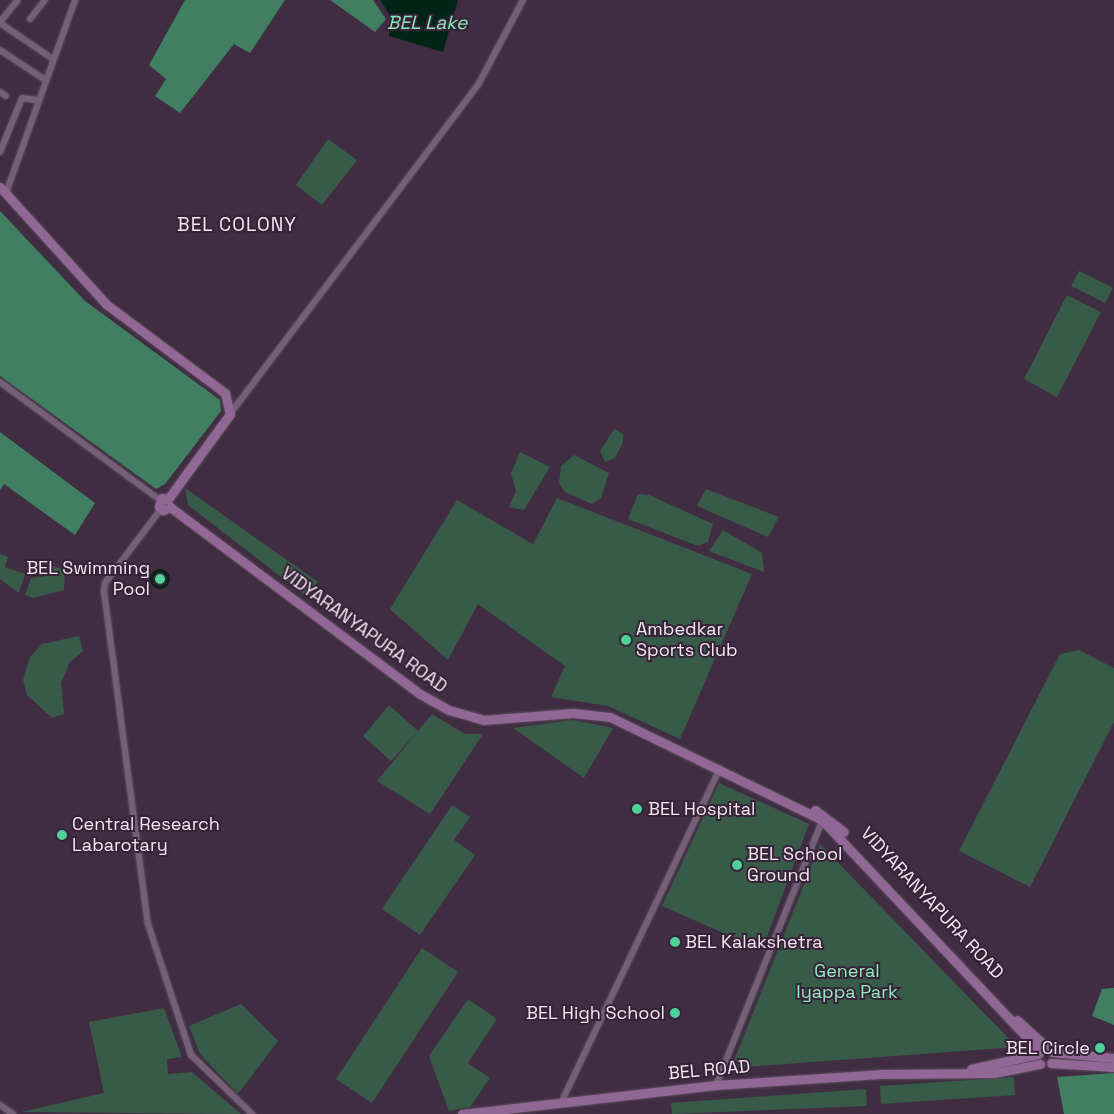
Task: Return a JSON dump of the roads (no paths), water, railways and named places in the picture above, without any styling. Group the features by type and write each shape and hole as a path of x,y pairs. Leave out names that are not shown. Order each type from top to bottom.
{"main road":[{"path":"3,190 106,304 225,393 230,414 165,504"},
{"name":"VIDYARANYAPURA ROAD","path":"165,504 449,710 483,720 573,713 610,717 824,817 1044,1052"},
{"path":"1044,1052 1051,1064"},
{"path":"1044,1052 1040,1064 1114,1067"},
{"name":"BEL ROAD","path":"961,1072 1044,1052 1114,1058"},
{"name":"BEL ROAD","path":"462,1114 562,1101 716,1085 961,1072 994,1073 1040,1064"}],"street":[{"path":"18,0 0,23 53,59"},
{"path":"30,19 45,0"},
{"path":"3,190 75,0"},
{"path":"230,414 478,85 524,0"},
{"path":"0,50 44,79"},
{"path":"0,152 22,98 37,100"},
{"path":"0,382 165,504 105,584 104,591 148,924 191,1055 252,1114"},
{"path":"562,1101 720,768"},
{"path":"716,1085 824,817"},
{"path":"0,1106 13,1114"}],"water":[{"name":"BEL Lake","path":"380,0 458,0 443,52 389,36 391,17"},
{"name":"BEL Swimming Pool","path":"156,569 164,569 170,575 170,583 164,589 156,589 150,583 150,575"}],"place":[{"name":"BEL Swimming Pool","path":"160,579"},
{"name":"Ambedkar Sports Club","path":"626,640"},
{"name":"BEL Hospital","path":"637,809"},
{"name":"Central Research Labarotary","path":"62,835"},
{"name":"BEL School Ground","path":"737,865"},
{"name":"BEL Kalakshetra","path":"675,942"},
{"name":"BEL High School","path":"675,1013"},
{"name":"BEL Circle","path":"1100,1048"}],"district":[{"name":"BEL COLONY","path":"237,225"}],"park label":[{"name":"General Iyappa Park","path":"847,982"}]}
